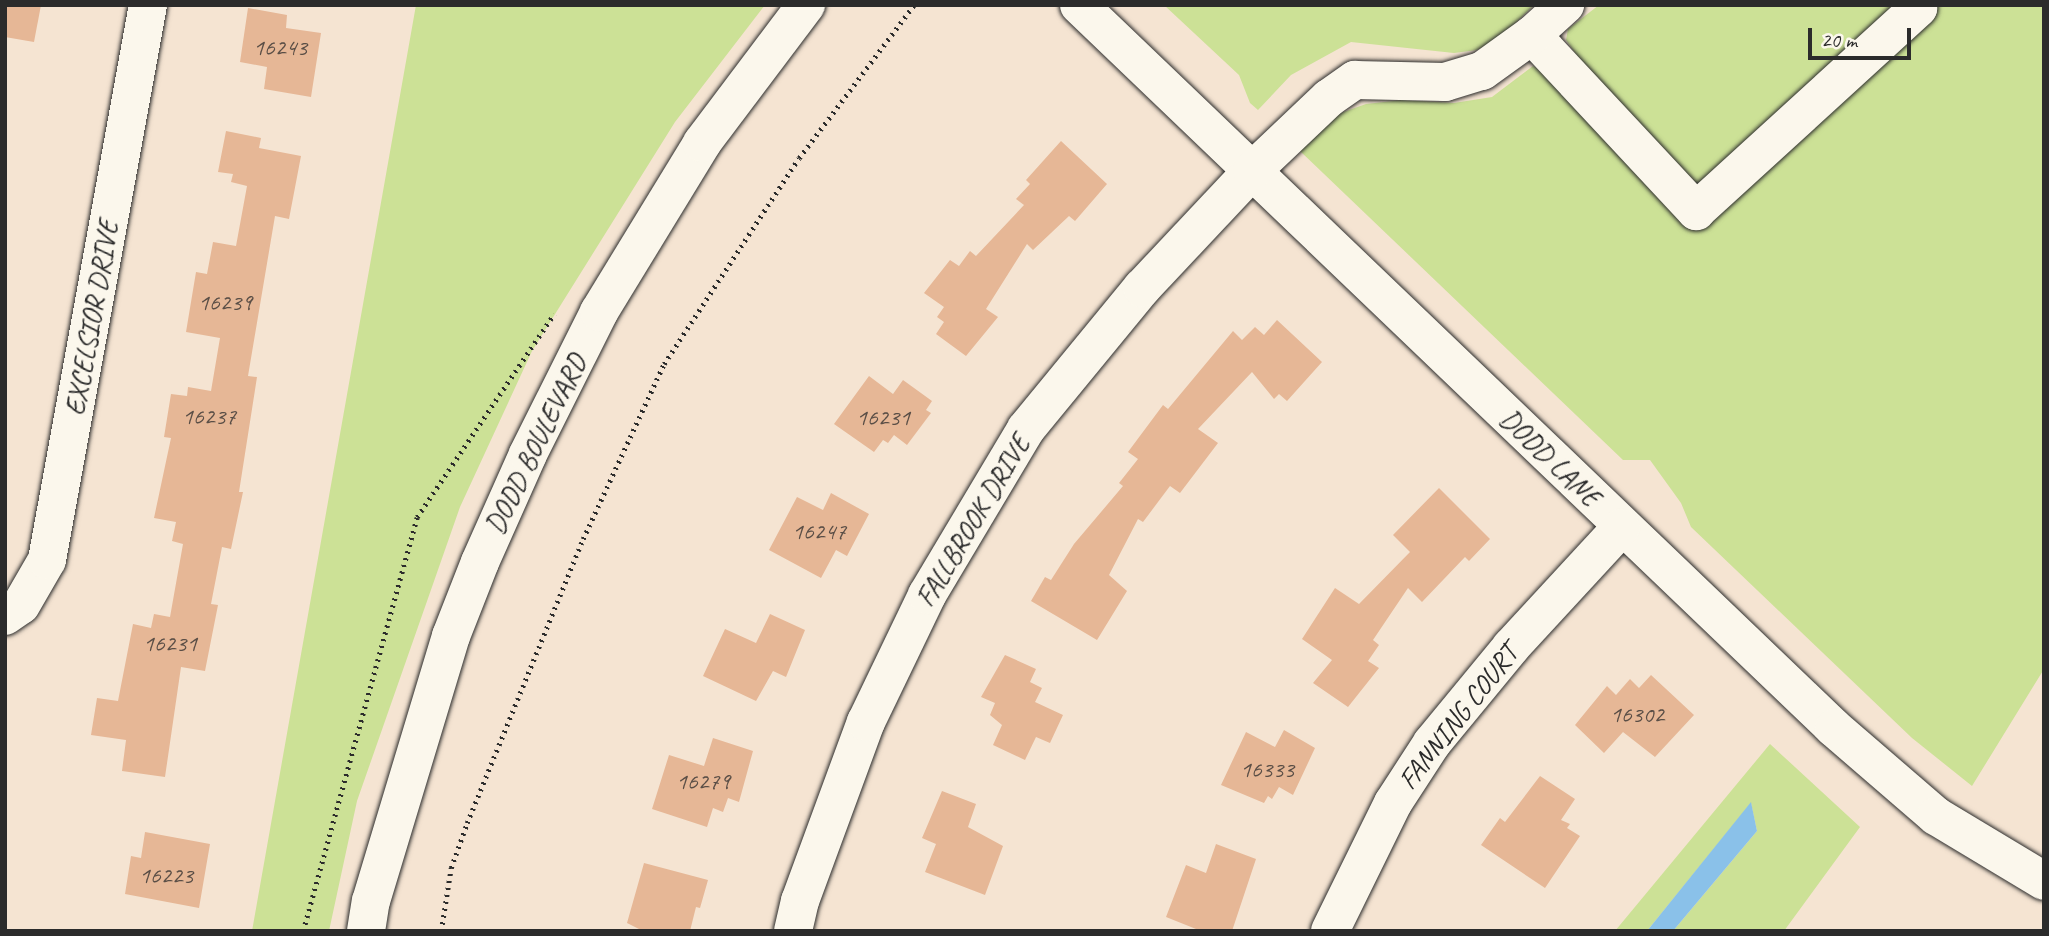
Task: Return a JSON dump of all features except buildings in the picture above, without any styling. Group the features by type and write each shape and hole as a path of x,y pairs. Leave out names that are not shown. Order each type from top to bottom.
{"street":[{"name":"EXCELSIOR DRIVE","path":"5,616 21,605 47,560 148,5"},
{"name":"DODD BOULEVARD","path":"366,931 371,901 451,636 480,562 528,454 600,313 702,143 806,5"},
{"name":"DODD LANE","path":"1079,5 1622,528 1834,728 1936,816 2044,881"},
{"name":"FALLBROOK DRIVE","path":"793,931 800,901 866,722 926,595 1026,429 1142,288 1252,171 1329,98 1355,80 1445,82 1482,71 1532,35 1565,5"},
{"path":"1532,35 1696,211 1918,8 1916,5"},
{"name":"FANNING COURT","path":"1331,931 1393,803 1432,743 1511,647 1622,528"}],"path":[{"path":"441,931 451,868 467,823 583,538 664,363 799,158 914,5"}],"green space":[{"path":"416,5 765,5 675,122 532,351 460,507 357,801 329,931 252,931"},
{"path":"1164,5 1534,5 1497,41 1477,50 1454,53 1351,42 1291,75 1258,110 1250,103 1239,75"},
{"path":"1599,5 2044,5 2044,669 1972,786 1912,738 1691,527 1681,503 1650,460 1623,460 1300,151 1338,114 1366,104 1402,100 1454,103 1492,97 1533,66 1551,76 1575,53 1566,40 1568,29"},
{"path":"1770,744 1860,827 1784,931 1673,931 1757,831 1751,803 1647,931 1615,931"}],"water":[{"path":"1751,802 1757,831 1673,931 1647,931"}]}
